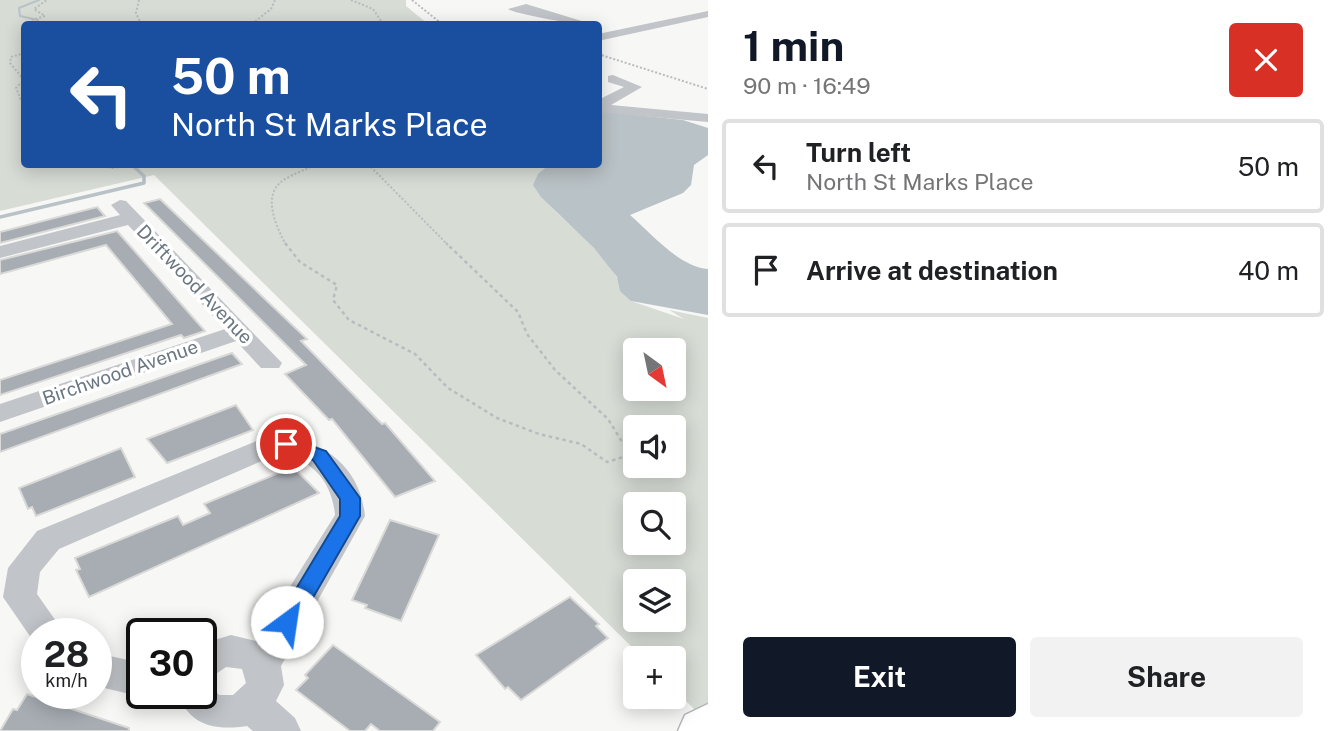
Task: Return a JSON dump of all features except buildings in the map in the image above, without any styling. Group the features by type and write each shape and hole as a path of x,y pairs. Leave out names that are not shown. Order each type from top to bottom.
{"main road":[{"path":"702,731 708,727"}],"street":[{"path":"536,11 571,21"},
{"path":"602,37 708,15"},
{"path":"602,31 614,35"},
{"path":"602,106 604,102 635,87 613,79"},
{"path":"602,108 708,118"},
{"name":"Driftwood Avenue","path":"0,252 126,212 270,363"},
{"name":"Birchwood Avenue","path":"0,413 240,332"},
{"path":"36,618 20,597 24,568 48,540 269,447 286,444 320,456 350,498 350,516 262,664"},
{"path":"210,709 218,714 230,715 252,705 265,685 262,664 255,656 235,650 217,654"},
{"path":"252,705 281,731"}],"path":[{"path":"32,21 43,18 45,15 34,9 47,0"},
{"path":"139,0 136,13 140,21"},
{"path":"256,21 271,9 275,0"},
{"path":"351,0 373,9 381,21"},
{"path":"412,0 438,21"},
{"path":"21,54 11,57 10,63 21,73"},
{"path":"602,55 708,89"},
{"path":"21,83 16,88 21,100"},
{"path":"309,168 278,184 273,191 272,213 298,262 333,279 337,285 333,300 349,320 415,354 448,388 497,418 539,434 581,444 607,462 629,455 608,419 555,370 527,334 518,312 418,217 372,168"}],"shaded area":[{"path":"0,0 406,0 406,6 424,21 21,21 21,168 547,168 534,185 562,218 599,254 631,301 684,319 669,310 708,318 708,723 686,701 686,646 631,646 154,175 0,211"},
{"path":"602,111 683,120 708,128 708,155 694,165 691,185 683,193 630,215 676,256 697,267 708,269 708,315 631,301 620,291 617,277 594,248 541,197 533,185 538,174 545,168 602,168"}],"waterway":[{"path":"38,21 20,16 19,8 39,0"},
{"path":"0,217 144,183 144,176 135,168"}],"route":[{"path":"286,444 308,449 320,456 350,498 350,516 287,622"}]}
